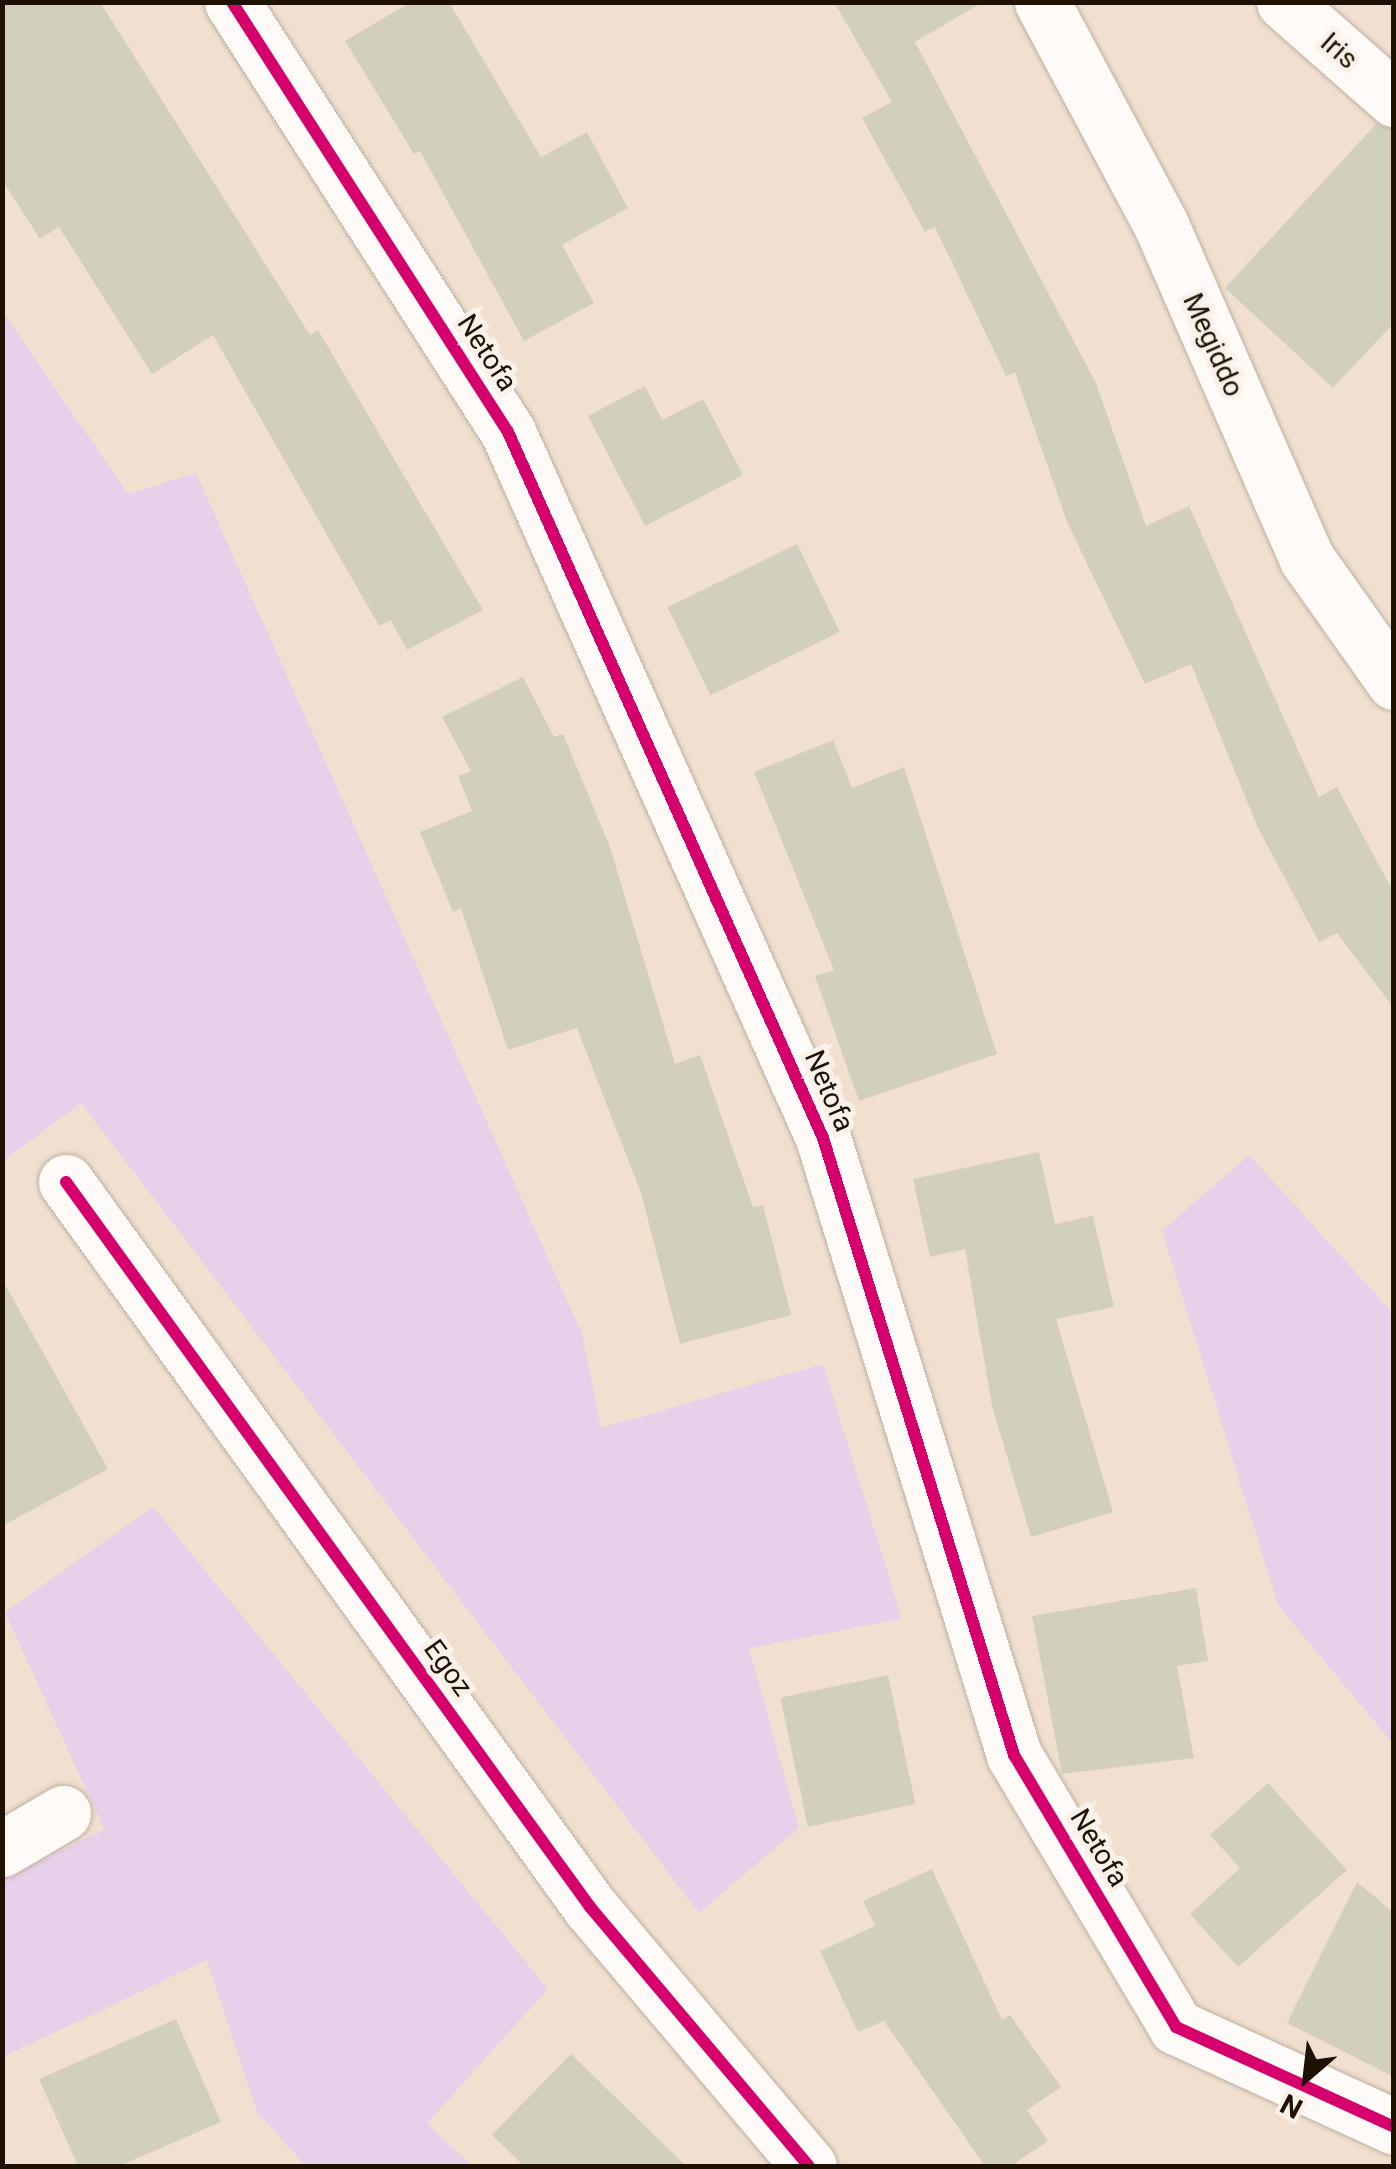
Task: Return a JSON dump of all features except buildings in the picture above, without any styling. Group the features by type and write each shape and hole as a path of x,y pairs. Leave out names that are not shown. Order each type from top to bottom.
{"street":[{"name":"Netofa","path":"232,2 508,432 824,1138 1014,1755 1176,2027 1394,2128"},
{"name":"Megiddo","path":"1042,2 1161,225 1306,559 1394,682"},
{"name":"Iris","path":"1284,2 1394,99"},
{"name":"Egoz","path":"66,1182 590,1908 809,2166"},
{"path":"2,1849 62,1813"}],"shaded area":[{"path":"2,311 128,494 196,473 582,1334 601,1428 823,1364 902,1619 749,1648 799,1828 699,1913 81,1103 3,1161"},
{"path":"1249,1155 1393,1313 1393,1744 1278,1605 1162,1231"},
{"path":"153,1507 548,1989 427,2123 472,2166 306,2166 257,2112 207,1960 3,2057 3,1879 104,1829 5,1612"}],"cycle path":[{"path":"232,2 508,432 823,1138 1014,1755 1176,2027 1394,2127"},
{"path":"66,1182 590,1907 809,2166"}]}
